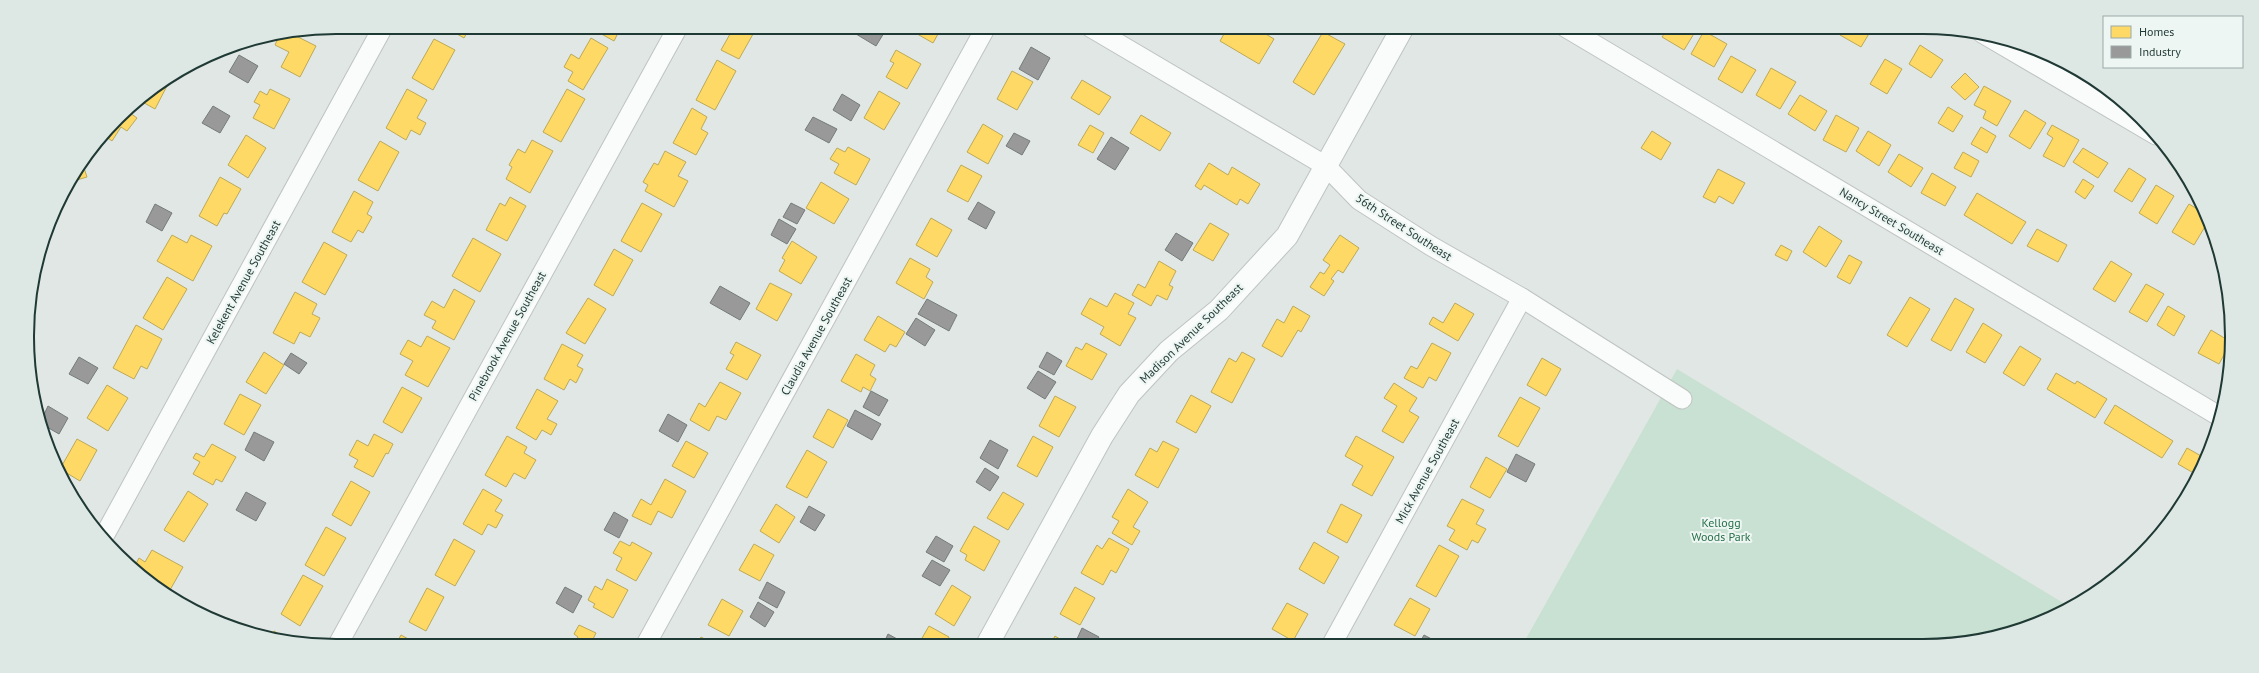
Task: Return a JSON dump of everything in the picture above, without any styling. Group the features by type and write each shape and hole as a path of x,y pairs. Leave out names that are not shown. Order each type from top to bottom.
{"street":[{"name":"Kelekent Avenue Southeast","path":"106,532 379,34"},
{"name":"Pinebrook Avenue Southeast","path":"341,639 674,34"},
{"name":"Claudia Avenue Southeast","path":"649,639 982,34"},
{"name":"56th Street Southeast","path":"1102,34 1326,166 1359,200 1431,246 1522,298 1682,399"},
{"name":"Madison Avenue Southeast","path":"990,639 1102,436 1129,394 1169,350 1219,310 1287,236 1399,34"},
{"name":"Nancy Street Southeast","path":"1577,34 2215,414"},
{"path":"2001,44 2137,124"},
{"name":"Mick Avenue Southeast","path":"1335,639 1522,298"}],"green space":[{"name":"Kellogg Woods Park","path":"1677,369 2064,603 2038,616 2001,629 1942,638 1526,639"}],"building: Homes":[{"path":"457,34 466,34 464,38"},
{"path":"602,34 618,34 614,41"},
{"path":"730,34 753,34 739,59 721,50"},
{"path":"917,34 938,34 933,43"},
{"path":"1224,34 1266,34 1274,39 1259,64 1220,41"},
{"path":"1322,34 1327,34 1345,44 1314,95 1293,82"},
{"path":"1664,34 1694,34 1684,50 1662,37"},
{"path":"1702,34 1709,34 1727,44 1714,67 1691,54"},
{"path":"1841,34 1869,34 1861,47"},
{"path":"298,37 316,46 300,77 281,67 289,52 275,45 277,40"},
{"path":"591,38 608,48 583,90 568,81 573,72 564,67 571,54 579,59"},
{"path":"434,39 455,50 433,90 412,78"},
{"path":"1920,45 1943,60 1931,78 1909,64"},
{"path":"896,50 921,64 907,89 886,77 894,63 890,61"},
{"path":"1731,56 1756,70 1742,93 1718,79"},
{"path":"1885,59 1902,69 1887,94 1870,84"},
{"path":"717,60 736,71 715,110 696,100"},
{"path":"1771,68 1796,82 1780,109 1756,95"},
{"path":"1012,71 1033,82 1017,110 997,99"},
{"path":"1965,73 1979,87 1965,100 1951,87"},
{"path":"1082,80 1111,97 1099,115 1071,98"},
{"path":"167,86 155,109 144,103"},
{"path":"1984,86 2011,101 1997,126 1983,118 1986,111 1974,105"},
{"path":"270,89 290,99 274,129 253,118 260,105 254,102 260,91 267,95"},
{"path":"407,89 427,100 417,118 426,123 420,135 411,130 406,140 386,128"},
{"path":"567,89 585,99 561,142 543,132"},
{"path":"879,91 900,103 884,130 864,118"},
{"path":"1800,95 1827,111 1815,131 1788,114"},
{"path":"1948,107 1963,116 1953,132 1938,123"},
{"path":"692,108 707,117 701,129 708,133 696,155 673,143"},
{"path":"2025,110 2046,123 2030,149 2009,136"},
{"path":"132,114 137,118 127,131 121,127 112,141 108,138"},
{"path":"1141,115 1171,133 1160,151 1130,133"},
{"path":"1836,115 1859,128 1846,152 1823,140"},
{"path":"983,124 1003,136 988,164 967,152"},
{"path":"1090,125 1104,133 1093,153 1078,145"},
{"path":"2052,125 2079,140 2064,167 2043,156 2053,138 2047,134"},
{"path":"1981,127 1996,136 1987,153 1971,144"},
{"path":"1652,131 1671,143 1661,160 1641,148"},
{"path":"1868,131 1891,145 1879,166 1856,151"},
{"path":"246,135 266,148 248,178 228,165"},
{"path":"532,140 553,151 530,193 506,179 512,167 509,165 518,149 525,153"},
{"path":"380,141 399,152 378,191 358,180"},
{"path":"848,147 870,159 856,185 834,173 839,164 830,159 837,148 845,152"},
{"path":"2083,148 2108,163 2098,178 2073,162"},
{"path":"665,151 686,162 678,176 688,181 674,207 645,191 648,185 643,182 654,163 658,165"},
{"path":"1963,152 1979,161 1971,177 1954,168"},
{"path":"1899,154 1923,168 1911,187 1888,172"},
{"path":"1209,163 1228,175 1232,167 1260,184 1248,204 1240,199 1237,205 1204,185 1201,190 1195,186"},
{"path":"961,165 982,176 968,202 947,191"},
{"path":"2129,168 2146,179 2132,202 2114,191"},
{"path":"84,169 87,177 78,180"},
{"path":"1718,169 1745,183 1733,204 1719,196 1715,203 1703,197"},
{"path":"1932,173 1956,187 1945,206 1921,193"},
{"path":"220,177 241,189 227,214 224,213 217,226 199,216"},
{"path":"2083,179 2094,186 2085,199 2075,192"},
{"path":"821,182 849,199 834,224 806,208"},
{"path":"2156,185 2174,196 2157,224 2139,213"},
{"path":"354,191 373,202 367,214 372,217 363,233 358,230 351,242 332,232"},
{"path":"1977,193 2026,222 2012,244 1964,215"},
{"path":"510,197 526,206 507,241 486,230 500,203 505,206"},
{"path":"642,203 662,214 641,252 621,241"},
{"path":"2189,204 2196,209 2205,227 2194,245 2172,232"},
{"path":"931,218 952,230 937,257 916,245"},
{"path":"1210,223 1229,234 1213,261 1193,250"},
{"path":"1819,226 1842,241 1826,267 1803,252"},
{"path":"2037,229 2067,245 2058,262 2027,246"},
{"path":"172,235 187,243 191,235 212,246 193,281 157,261"},
{"path":"1340,235 1359,248 1343,273 1338,270 1331,279 1334,281 1324,296 1310,287 1320,272 1324,274 1330,265 1323,260"},
{"path":"473,238 501,254 480,292 452,276"},
{"path":"792,241 817,257 801,284 779,271 785,260 782,258"},
{"path":"324,242 347,255 325,295 302,282"},
{"path":"1781,245 1792,251 1787,261 1775,255"},
{"path":"614,249 633,260 613,296 594,285"},
{"path":"1849,255 1862,262 1850,284 1837,277"},
{"path":"910,258 930,269 926,277 933,282 924,299 896,283"},
{"path":"1159,261 1176,271 1169,285 1173,287 1167,300 1157,295 1151,306 1132,295 1138,284 1145,288"},
{"path":"2111,261 2132,274 2115,302 2093,289"},
{"path":"167,277 187,289 163,330 143,318"},
{"path":"770,283 792,294 777,321 756,309"},
{"path":"2146,284 2164,294 2147,322 2129,312"},
{"path":"454,289 475,301 454,340 432,328 436,321 424,315 432,301 444,308"},
{"path":"295,292 317,304 312,314 320,318 310,337 300,332 294,344 273,333"},
{"path":"1115,293 1134,303 1128,314 1136,318 1120,346 1100,334 1104,327 1081,314 1090,298 1107,307"},
{"path":"1910,297 1930,309 1907,347 1887,335"},
{"path":"588,298 606,309 585,344 566,333"},
{"path":"1955,298 1974,309 1951,351 1931,340"},
{"path":"1455,303 1474,314 1458,341 1429,324 1433,317 1443,323"},
{"path":"1293,306 1310,316 1301,332 1298,330 1282,357 1262,346 1277,319 1284,323"},
{"path":"2168,306 2185,316 2174,336 2157,325"},
{"path":"878,316 905,332 896,347 890,344 885,352 864,340"},
{"path":"1983,323 2002,335 1985,363 1966,352"},
{"path":"136,325 162,339 147,369 141,366 134,379 113,368"},
{"path":"2211,330 2225,338 2224,355 2219,364 2198,353"},
{"path":"427,336 450,348 428,387 405,375 413,361 400,354 408,340 421,347"},
{"path":"736,342 761,355 747,380 726,369 734,355 730,353"},
{"path":"1086,343 1107,354 1092,380 1066,366 1076,347 1082,350"},
{"path":"1432,343 1451,353 1436,381 1429,377 1423,388 1404,378 1411,366 1417,369"},
{"path":"562,344 583,355 577,366 583,369 576,383 570,379 564,390 544,379"},
{"path":"2020,346 2041,359 2024,386 2003,373"},
{"path":"264,352 284,365 266,394 246,382"},
{"path":"1242,352 1255,359 1232,403 1211,392 1229,358 1236,362"},
{"path":"856,354 875,365 870,375 876,379 870,391 863,387 861,392 841,381"},
{"path":"1542,358 1561,369 1546,396 1527,385"},
{"path":"2056,373 2075,384 2077,381 2107,399 2095,418 2047,389"},
{"path":"720,382 741,393 726,420 717,416 709,431 690,420 699,403 705,407"},
{"path":"1394,383 1417,398 1409,411 1419,417 1403,443 1382,431 1397,406 1384,398"},
{"path":"107,385 128,398 108,431 87,418"},
{"path":"402,387 422,398 402,433 383,422"},
{"path":"537,389 558,401 547,419 557,424 551,435 542,430 536,440 516,428"},
{"path":"240,394 261,405 244,435 224,424"},
{"path":"1191,395 1211,406 1196,433 1176,422"},
{"path":"1055,396 1076,407 1059,437 1039,426"},
{"path":"1520,397 1540,408 1518,447 1498,436"},
{"path":"2115,405 2173,441 2162,458 2104,423"},
{"path":"828,409 848,420 833,448 813,437"},
{"path":"374,434 393,444 388,454 386,453 373,477 354,467 358,460 349,455 357,440 368,446"},
{"path":"507,436 527,447 524,453 536,460 525,479 514,473 506,487 485,475"},
{"path":"1033,436 1053,447 1037,477 1017,466"},
{"path":"1356,436 1394,457 1372,496 1352,485 1363,466 1345,456"},
{"path":"77,439 97,450 80,481 67,473 63,464"},
{"path":"686,441 708,453 694,478 672,466"},
{"path":"1163,441 1179,449 1158,488 1135,475 1150,448 1157,452"},
{"path":"212,444 236,457 222,482 216,479 213,485 193,474 200,462 193,458 196,453 204,457"},
{"path":"2187,448 2200,456 2193,472 2178,464"},
{"path":"807,450 827,462 807,498 786,487"},
{"path":"1486,457 1507,469 1490,498 1470,487"},
{"path":"665,479 686,491 672,518 658,511 651,525 632,516 641,499 651,505"},
{"path":"351,481 370,492 351,526 332,515"},
{"path":"483,489 502,500 495,511 503,515 496,528 488,524 482,535 463,524"},
{"path":"1128,489 1148,502 1133,527 1140,531 1132,545 1112,533 1119,521 1112,517"},
{"path":"188,491 208,504 184,542 164,530"},
{"path":"1003,492 1024,504 1008,530 987,518"},
{"path":"1462,499 1484,510 1476,524 1486,529 1478,543 1472,540 1467,550 1449,540 1455,530 1447,526"},
{"path":"776,504 795,517 779,543 760,531"},
{"path":"1341,504 1362,515 1347,543 1327,532"},
{"path":"974,526 1000,541 984,571 965,560 967,555 960,551"},
{"path":"326,527 346,538 324,576 305,565"},
{"path":"1109,538 1129,549 1116,573 1111,570 1103,585 1081,573 1097,545 1102,549"},
{"path":"454,539 475,551 455,586 435,575"},
{"path":"620,541 630,546 632,542 652,553 636,581 616,570 622,558 613,553"},
{"path":"1314,542 1339,557 1324,584 1299,569"},
{"path":"754,544 774,555 760,581 739,570"},
{"path":"1439,545 1459,556 1436,597 1416,586"},
{"path":"152,550 183,567 170,589 136,563 139,558 145,562"},
{"path":"303,575 323,586 300,626 281,614"},
{"path":"607,579 628,590 613,618 593,607 595,604 588,600 595,586 602,590"},
{"path":"952,585 971,597 954,626 935,614"},
{"path":"1075,587 1095,598 1080,625 1060,614"},
{"path":"427,588 444,597 426,631 409,622"},
{"path":"1410,598 1430,609 1415,636 1394,625"},
{"path":"722,599 743,611 729,636 708,625"},
{"path":"1287,603 1308,614 1294,639 1290,639 1272,629"},
{"path":"579,625 596,633 593,639 577,639 578,637 574,634"},
{"path":"929,626 949,637 948,639 921,639"},
{"path":"401,635 408,639 399,639"}],"building: Industry":[{"path":"856,34 883,34 876,46"},
{"path":"1031,47 1050,58 1038,80 1019,69"},
{"path":"239,55 258,66 248,83 229,72"},
{"path":"842,94 860,105 851,121 833,110"},
{"path":"213,106 230,116 220,133 202,123"},
{"path":"813,117 837,129 829,143 805,130"},
{"path":"1014,133 1030,141 1022,155 1006,146"},
{"path":"1111,137 1129,148 1115,170 1097,159"},
{"path":"978,202 995,212 986,229 968,219"},
{"path":"791,203 805,210 797,224 783,217"},
{"path":"155,204 172,213 162,231 146,222"},
{"path":"779,219 796,229 787,244 771,235"},
{"path":"1176,233 1193,243 1182,261 1165,250"},
{"path":"720,286 750,303 740,320 710,303"},
{"path":"927,299 957,315 949,331 918,314"},
{"path":"916,318 935,330 925,346 906,334"},
{"path":"1047,352 1062,361 1054,375 1039,367"},
{"path":"291,353 307,363 299,374 284,364"},
{"path":"79,357 98,368 88,384 69,374"},
{"path":"1038,371 1056,382 1045,399 1027,388"},
{"path":"871,391 888,400 879,416 863,407"},
{"path":"48,406 68,418 59,434 48,428 44,415"},
{"path":"855,410 881,424 872,440 847,426"},
{"path":"668,414 687,425 678,442 659,431"},
{"path":"254,432 274,442 264,461 245,450"},
{"path":"990,440 1008,450 998,469 980,458"},
{"path":"1516,454 1535,464 1526,482 1507,472"},
{"path":"985,468 999,477 990,491 976,482"},
{"path":"246,492 266,503 256,521 236,510"},
{"path":"809,506 825,515 815,531 800,522"},
{"path":"614,512 628,520 619,538 604,530"},
{"path":"936,536 953,546 944,562 926,552"},
{"path":"932,560 950,570 940,586 922,576"},
{"path":"767,582 785,592 777,608 759,598"},
{"path":"565,587 582,596 573,613 556,603"},
{"path":"758,602 774,612 765,627 750,617"},
{"path":"1082,628 1099,637 1098,639 1077,639"},
{"path":"888,634 897,639 886,639"},
{"path":"1424,635 1432,639 1422,639"}]}
